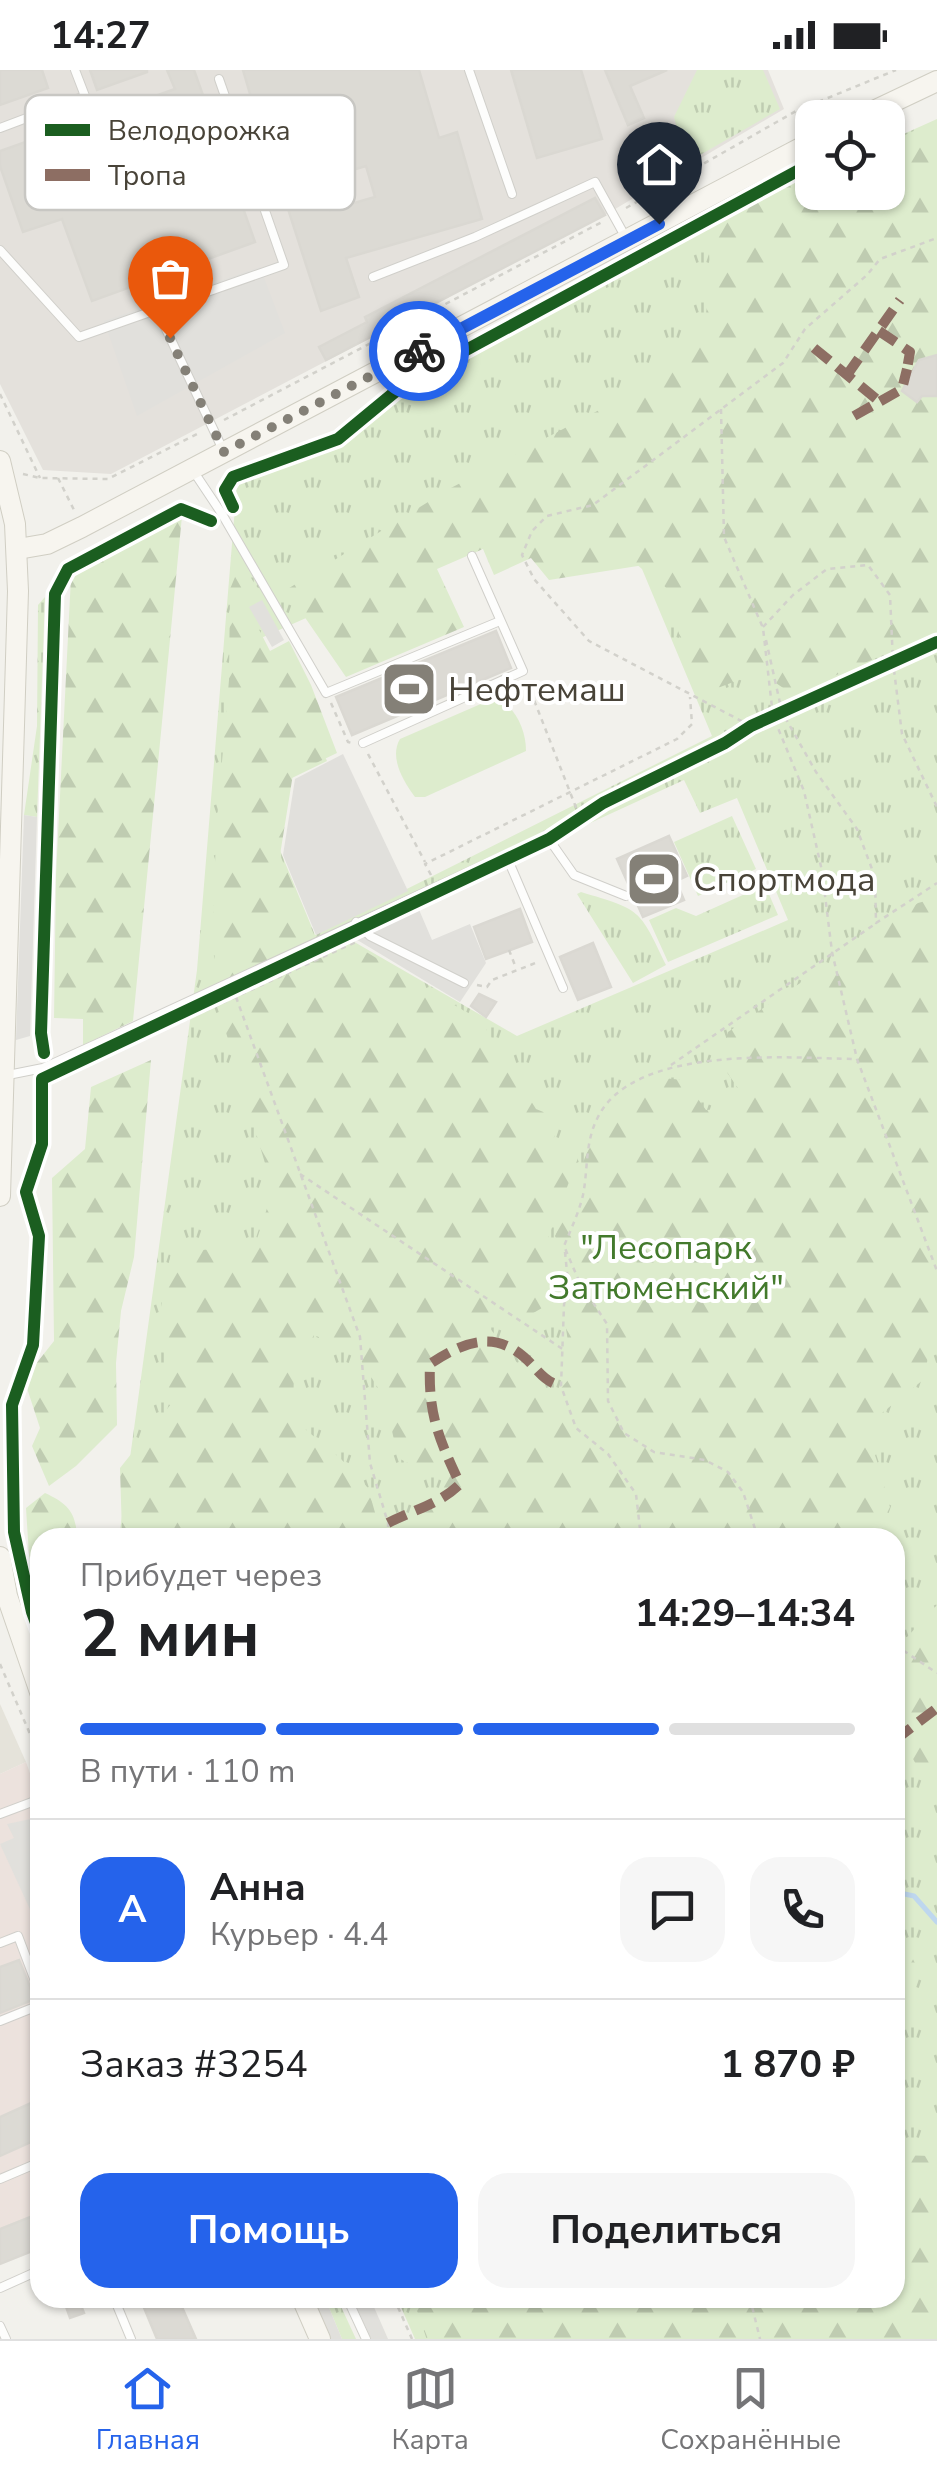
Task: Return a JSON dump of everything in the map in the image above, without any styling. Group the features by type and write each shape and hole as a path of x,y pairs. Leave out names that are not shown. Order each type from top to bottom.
{"street":[{"path":"896,100 937,81"},
{"path":"18,549 47,544 82,527 795,151"},
{"path":"0,461 18,549 0,1196"},
{"path":"0,1557 8,1596 30,1662"},
{"path":"306,2308 320,2339"}],"lane":[{"path":"75,70 86,95"},
{"path":"468,70 512,194"},
{"path":"219,79 225,95"},
{"path":"0,128 25,119"},
{"path":"372,277 475,237 596,182 628,240"},
{"path":"0,250 78,338 284,265 265,210"},
{"path":"158,310 224,452"},
{"path":"191,468 326,693 500,621"},
{"path":"363,743 523,671 472,556"},
{"path":"3,1076 43,1068 587,816"},
{"path":"548,837 574,875 626,896"},
{"path":"506,854 562,988"},
{"path":"357,924 370,936 464,984"},
{"path":"0,1814 30,1803"},
{"path":"0,1943 18,1936 30,1968"},
{"path":"0,2020 30,2009"},
{"path":"0,2178 30,2166"},
{"path":"0,2288 30,2274"},
{"path":"118,2308 131,2339"},
{"path":"352,2308 366,2339"},
{"path":"0,2326 6,2339"}],"path":[{"path":"22,474 108,479 613,216 796,111 896,70"},
{"path":"751,726 589,641 534,579 522,555 532,531 548,516 593,506 783,363 805,329 880,259 937,238"},
{"path":"0,394 40,478"},
{"path":"721,409 724,537 763,628 778,714 804,790 822,872 832,952 857,1059 937,1271"},
{"path":"58,478 76,513"},
{"path":"763,628 792,595 827,569 868,565 890,595 902,734 937,807"},
{"path":"763,628 778,714 856,829 875,876 876,924"},
{"path":"877,669 908,656"},
{"path":"523,671 569,790 587,816 548,837"},
{"path":"326,693 348,742 363,743 436,886"},
{"path":"425,864 677,739 692,724 690,696"},
{"path":"738,734 798,704"},
{"path":"640,1528 636,1494 608,1454 576,1428 561,1386 568,1282 564,1246 583,1197 595,1122 607,1101 668,1067 937,883"},
{"path":"30,1600 14,1532 12,1405 33,1345 39,1236 26,1192 42,1144 42,1079 357,924"},
{"path":"44,1084 370,936"},
{"path":"510,950 517,970"},
{"path":"464,984 488,987 492,980 548,958"},
{"path":"236,997 360,1337 370,1463 388,1528"},
{"path":"668,1067 744,1057 857,1059"},
{"path":"299,1173 564,1350"},
{"path":"564,1246 579,1281 606,1324 608,1401 624,1433 654,1452 705,1460 728,1472 743,1492 755,1528"},
{"path":"905,1653 937,1674"},
{"path":"0,1664 30,1734"},
{"path":"395,2308 409,2339"},
{"path":"752,2308 760,2339"}],"shaded area":[{"path":"0,70 768,70 784,109 605,215 111,474 43,470 0,384"},
{"path":"260,267 285,333 137,416 104,321"},
{"path":"262,600 284,640 272,647 249,607"},
{"path":"343,754 408,891 316,935 283,855 295,779"},
{"path":"24,815 37,817 30,1036 16,1040"},
{"path":"417,905 432,940 470,924 486,963 460,1002 349,935"},
{"path":"0,1704 26,1762 0,1774"},
{"path":"26,1762 30,1773 30,2217 0,2229 0,1774"},
{"path":"30,1819 30,1909 0,1844 14,1838 7,1824"},
{"path":"316,2308 329,2308 342,2339 328,2339"},
{"path":"357,2308 374,2308 388,2339 371,2339"}],"green space":[{"path":"697,70 763,70 780,109 686,163 674,117"},
{"name":"\"Лесопарк Затюменский\"","path":"937,119 937,2339 415,2339 401,2308 905,2308 905,1528 120,1528 197,970 237,483 338,442 381,406 565,302 795,184 795,210 905,210 905,133","holes":["538,515 589,523 642,569 712,736 315,935 257,795 327,761 299,698 261,638","684,780 700,813 737,798 788,920 517,1036 344,936"]},
{"path":"937,120 937,632 792,694 760,672 707,692 684,659 670,592 644,565 549,580 531,558 494,575 483,549 437,569 464,627 346,677 286,590 449,489 620,399 705,328 710,270 708,233 758,199 795,180 795,210 905,210 905,135"},
{"path":"182,516 133,1021 83,1045 83,1019 54,1018 56,875 71,577"},
{"path":"241,563 261,593 248,608 270,651 289,641 337,753 293,774 280,855 315,937 343,938 481,1021 536,1109 558,1118 553,1143 581,1150 548,1238 561,1297 516,1323 481,1317 549,1403 573,1374 565,1322 580,1291 555,1236 602,1113 662,1078 684,1080 706,1110 737,1108 745,1098 726,1071 728,1032 918,903 937,898 937,1332 923,1380 862,1429 875,1454 890,1507 880,1528 411,1528 444,1481 398,1458 385,1399 356,1353 314,1335 294,1368 293,1419 341,1459 368,1488 379,1528 122,1528 120,1468 171,1404 159,1318 171,1252 253,1251 273,1190 219,1009 213,937 216,831 229,680 230,589"},
{"path":"45,597 37,817 24,815 37,726 38,605"},
{"path":"490,700 502,700 512,710 522,729 526,751 425,797 415,797 397,761 400,739"},
{"path":"732,816 756,869 698,896 674,842"},
{"path":"765,885 778,915 668,962 649,920 676,908 696,916"},
{"path":"581,892 636,914 666,965 633,983 577,894"},
{"path":"151,1060 134,1257 121,1311 116,1363 117,1425 76,1466 49,1486 32,1446 40,1428 24,1379 54,1341 52,1178 85,1149 91,1087"},
{"path":"45,1493 69,1509 76,1528 30,1528 30,1571 26,1508"},
{"path":"937,1605 937,1787 930,1790 912,1757 905,1763 907,1637"},
{"path":"905,1944 920,1973 905,2010"},
{"path":"937,2152 937,2339 428,2339 416,2308 905,2308 905,2155 932,2156"},
{"path":"329,2308 342,2308 356,2339 342,2339"}],"building":[{"path":"0,70 42,70 48,88 0,105"},
{"path":"90,70 147,70 147,72 97,90"},
{"path":"167,70 194,70 203,95 158,95 175,89"},
{"path":"243,70 419,70 439,138 457,132 482,219 346,258 359,297 321,311 288,210 355,210 355,203 375,197 366,166 355,169 355,95 250,95"},
{"path":"511,70 581,70 602,139 537,158"},
{"path":"605,70 667,70 630,86 644,118 628,125"},
{"path":"25,142 25,210 244,210 255,242 92,301 62,219 23,232 0,166 0,151"},
{"path":"595,198 605,215 326,360 319,347 367,322 365,317"},
{"path":"937,355 937,396 922,396 917,402 902,391 919,360"},
{"name":"Нефтемаш","path":"496,631 511,668 352,735 336,697"},
{"name":"Спортмода","path":"669,836 687,876 676,881 684,900 643,917 617,859"},
{"path":"520,909 532,942 486,959 474,927"},
{"path":"593,943 611,987 578,1000 560,957"},
{"path":"479,994 496,1002 486,1017 471,1006"},
{"path":"19,1960 30,1987 30,2001 0,2013 0,1967"},
{"path":"30,2104 30,2142 0,2156 0,2117"},
{"path":"30,2217 30,2252 0,2264 0,2229"},
{"path":"66,2308 82,2308 84,2313 70,2318"},
{"path":"144,2308 182,2308 196,2339 157,2339"}],"waterway":[{"path":"905,1894 914,1896 937,1922"}],"marked path":[{"path":"847,375 900,300"},
{"path":"879,331 910,352 907,369 912,371"},
{"path":"814,348 880,402"},
{"path":"854,416 902,389 907,369"},
{"path":"388,1523 435,1502 460,1484 436,1426 430,1364 476,1342 500,1343 561,1386"},
{"path":"905,1732 937,1708"}],"cycle path":[{"path":"233,507 225,490 233,477 338,439 407,382 795,172"},
{"path":"44,1053 41,1033 55,594 68,569 181,509 211,521"},
{"path":"30,1603 14,1532 12,1405 33,1345 39,1236 26,1192 42,1144 42,1079 549,839 603,803 725,743 751,726 937,642"}],"way so far":[{"path":"170,338 224,452 419,351"}],"place":[{"name":"Нефтемаш","path":"409,689"},
{"name":"Спортмода","path":"654,879"}],"route":[{"path":"419,351 659,224"}]}
